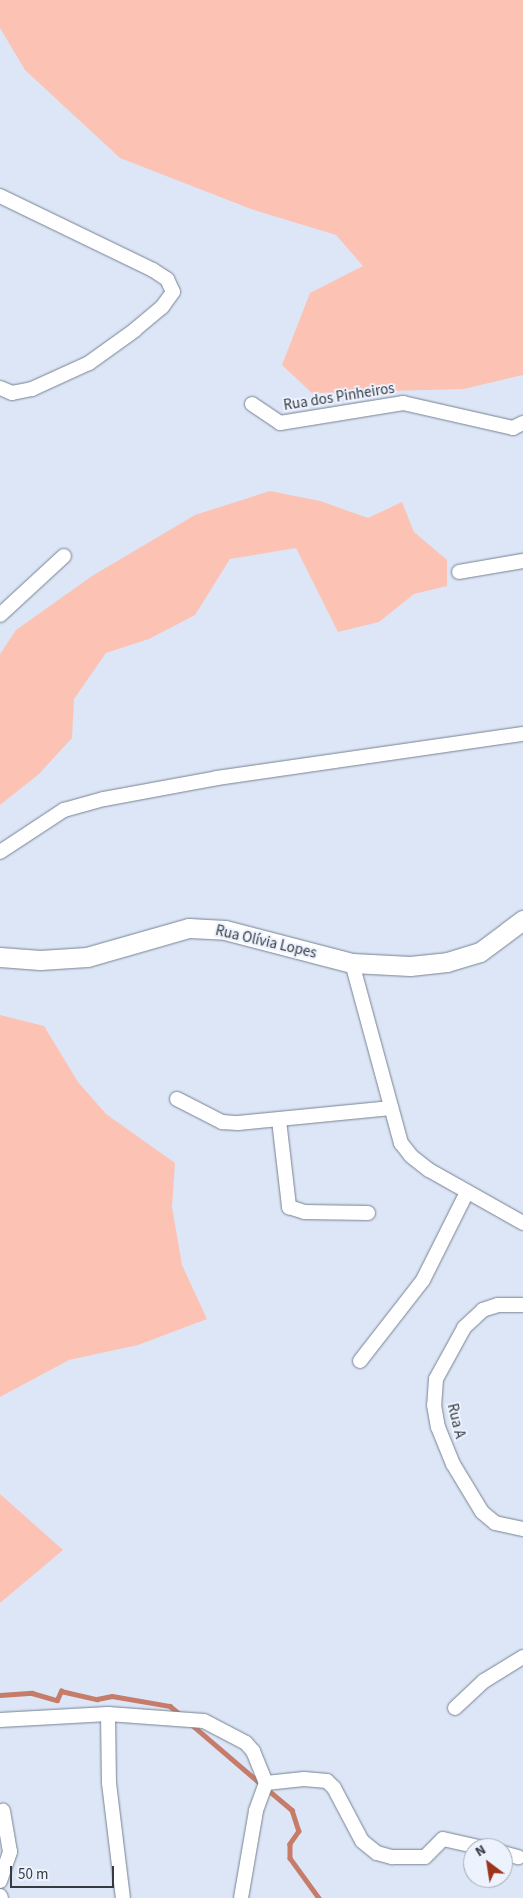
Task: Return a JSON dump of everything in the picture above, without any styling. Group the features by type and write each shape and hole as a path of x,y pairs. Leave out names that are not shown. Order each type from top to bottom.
{"street":[{"path":"0,196 153,270 167,279 173,292 162,307 136,330 89,363 32,389 12,393 0,388"},
{"name":"Rua dos Pinheiros","path":"252,404 280,423 403,404 520,429"},
{"path":"0,615 64,556"},
{"path":"459,572 523,561"},
{"path":"0,852 46,819 64,810 104,799 208,780 523,734"},
{"name":"Rua Olívia Lopes","path":"0,957 40,960 87,957 189,928 225,930 352,964 410,966 446,962 480,952 523,920"},
{"path":"352,964 401,1143 411,1156 467,1192 523,1223"},
{"path":"177,1099 222,1122 279,1120 391,1108"},
{"path":"279,1120 289,1207 304,1212 368,1214"},
{"path":"360,1361 423,1280 467,1192"},
{"name":"Rua A","path":"523,1305 498,1305 483,1310 464,1328 436,1379 434,1405 438,1427 452,1464 482,1512 495,1523 523,1529"},
{"path":"455,1708 484,1681 523,1657"},
{"path":"0,1720 108,1714 204,1721 222,1728 254,1752 266,1783 252,1827 241,1898"},
{"path":"108,1714 109,1783 123,1898"},
{"path":"266,1783 327,1781 334,1788 362,1841 377,1853 392,1857 425,1857 443,1839 463,1844"},
{"path":"0,1881 10,1852 3,1811"},
{"path":"513,1856 518,1857"}],"shaded area":[{"path":"0,0 523,0 523,375 464,389 312,393 282,365 310,293 363,266 336,235 251,209 120,158 25,70 0,28"},
{"path":"270,491 320,501 368,518 402,502 414,532 447,560 447,586 414,594 379,622 338,632 296,548 230,559 195,615 149,639 106,653 74,699 72,738 39,774 0,805 0,654 16,630 92,576 195,515"},
{"path":"0,1015 44,1026 78,1082 106,1114 175,1163 172,1207 182,1265 207,1319 138,1345 69,1360 0,1397"},
{"path":"0,1494 63,1550 0,1603"}],"waterway":[{"path":"0,1695 32,1693 57,1700 61,1691 97,1699 112,1696 170,1706 181,1715"},
{"path":"191,1724 261,1784"},
{"path":"267,1789 292,1810 299,1831 290,1844 290,1858 319,1898"}]}
